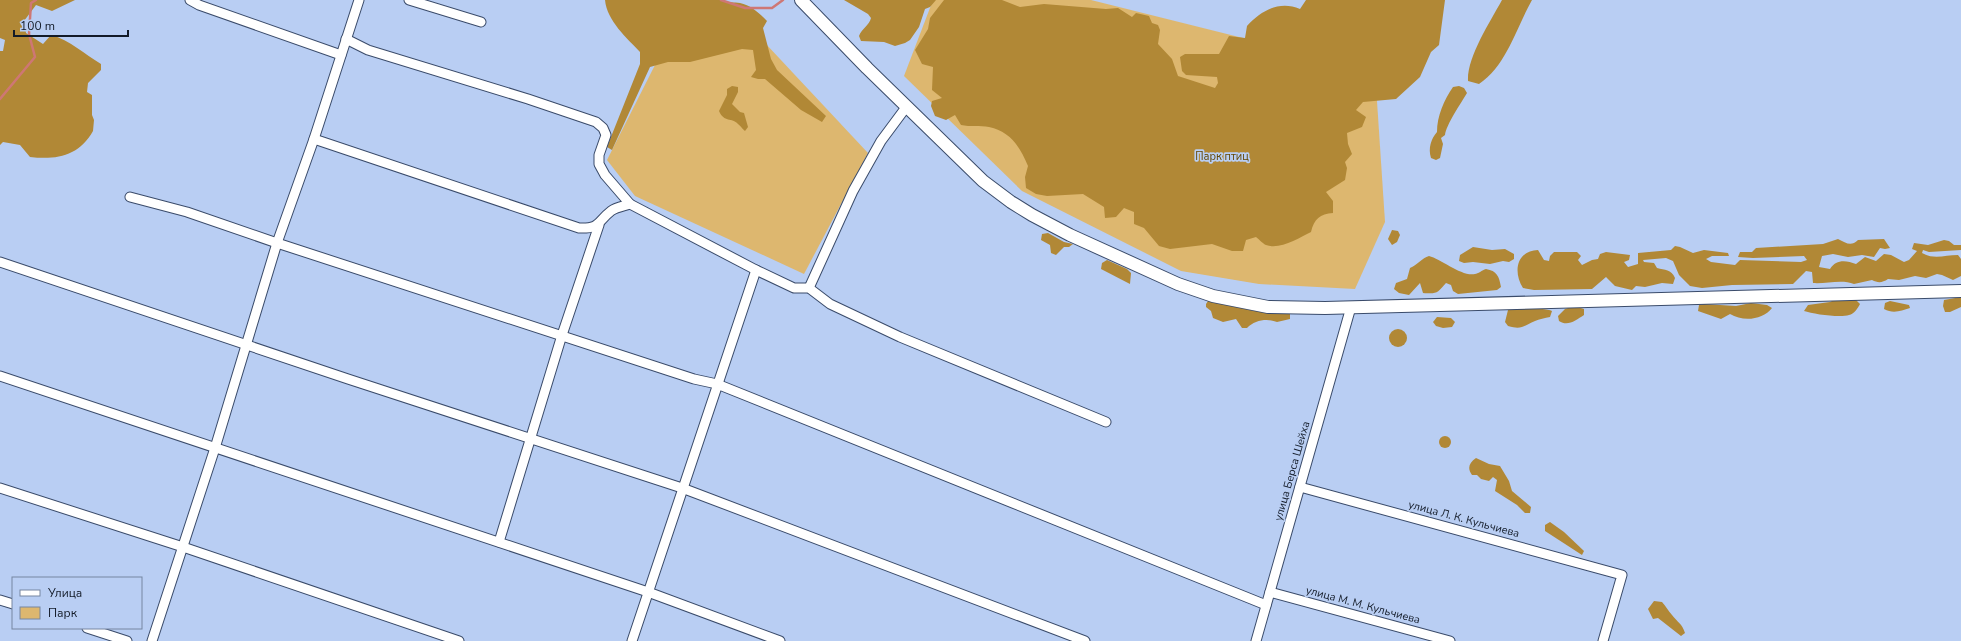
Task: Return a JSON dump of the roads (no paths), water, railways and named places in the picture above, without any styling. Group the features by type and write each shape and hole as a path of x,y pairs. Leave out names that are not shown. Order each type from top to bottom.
{"main road":[{"path":"801,0 867,68 983,181 1011,202 1070,235 1178,284 1213,296 1268,307 1351,307 1961,291"}],"street":[{"path":"190,0 207,8 342,55"},
{"path":"152,641 215,448 277,243 314,139 359,0"},
{"path":"409,0 481,22"},
{"path":"346,39 368,50 528,99 596,122 603,128 606,135 599,155 599,164 605,175 630,204 756,270 794,288 809,288 830,304 900,337 1106,422"},
{"path":"809,288 853,191 881,141 907,106"},
{"path":"314,139 579,228 590,228 599,225"},
{"path":"130,197 187,212 277,243 694,379 717,384 1266,605"},
{"path":"499,542 562,335 599,225 612,210 630,204"},
{"path":"0,262 246,345 682,488 1085,641"},
{"path":"632,641 756,270"},
{"name":"улица Берса Шейха","path":"1256,641 1351,307"},
{"path":"0,376 648,592 780,641"},
{"name":"улица Л. К. Кульчиева","path":"1300,487 1622,574 1603,641"},
{"path":"0,488 459,641"},
{"name":"улица М. М. Кульчиева","path":"1270,592 1450,641"},
{"path":"0,600 12,604"},
{"path":"90,629 127,641"}],"waterway":[{"path":"0,99 35,57 29,34 31,3 36,0"},
{"path":"721,0 745,8 772,8 783,0"}],"park label":[{"name":"Парк птиц","path":"1222,156"}]}
